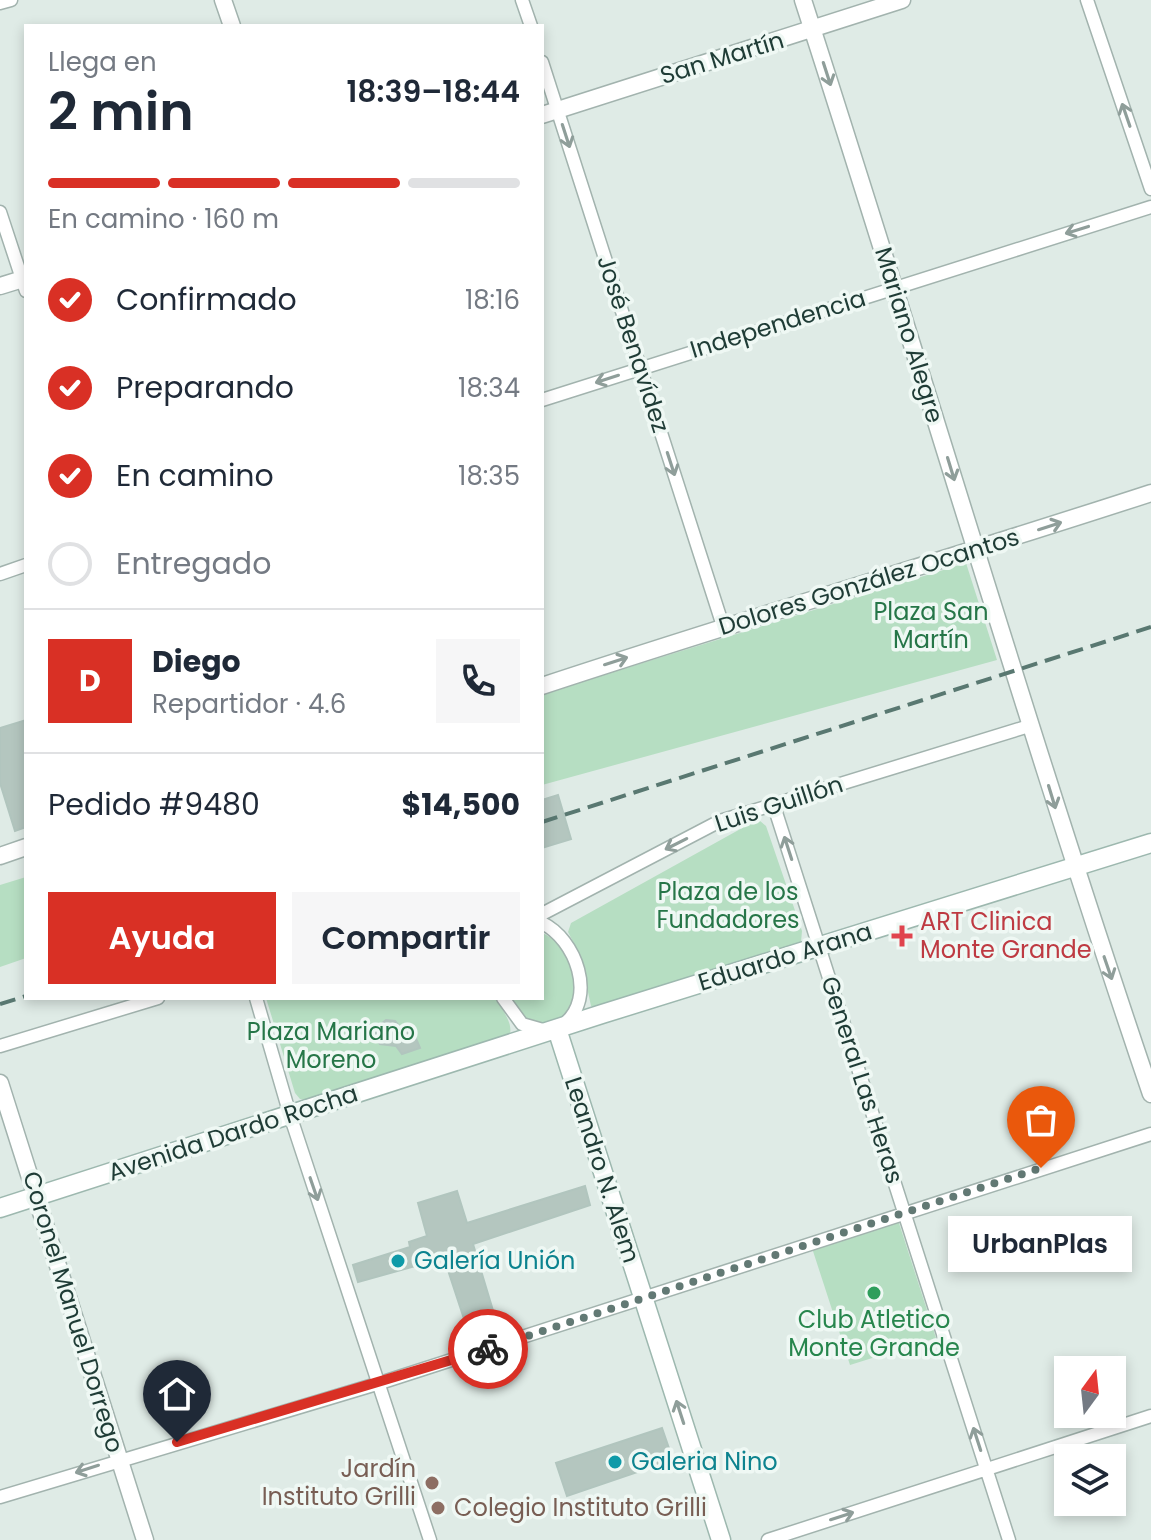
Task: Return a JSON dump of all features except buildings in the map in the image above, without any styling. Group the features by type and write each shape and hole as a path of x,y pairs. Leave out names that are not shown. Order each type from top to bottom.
{"main road":[{"name":"Eduardo Arana","path":"557,1029 1151,843"},
{"name":"Avenida Dardo Rocha","path":"0,1208 557,1029"},
{"name":"Leandro N. Alem","path":"557,1029 721,1540"}],"street":[{"path":"0,3 11,0"},
{"path":"223,0 231,24"},
{"path":"522,0 530,24"},
{"name":"Mariano Alegre","path":"803,0 1074,868 1151,1094"},
{"name":"San Martín","path":"550,112 902,0"},
{"path":"1087,0 1151,189"},
{"name":"José Benavídez","path":"544,74 550,112 640,368 723,626"},
{"name":"Independencia","path":"544,399 1151,207"},
{"path":"0,212 24,280"},
{"path":"0,286 24,283"},
{"name":"Dolores González Ocantos","path":"544,685 723,626 976,550 1151,493"},
{"path":"0,574 24,566"},
{"name":"Luis Guillón","path":"544,913 720,821 1029,726"},
{"name":"General Las Heras","path":"773,803 1009,1540"},
{"path":"0,856 24,848"},
{"path":"504,1000 522,1024 537,1030 557,1029 568,1022 578,1007 580,981 569,950 560,936 544,924"},
{"path":"0,1046 151,1000"},
{"path":"257,1000 290,1115 430,1540"},
{"name":"Coronel Manuel Dorrego","path":"0,1083 145,1540"},
{"path":"0,1497 380,1383 644,1299 904,1211 1151,1134"},
{"path":"768,1540 1151,1416"}],"green space":[{"name":"Plaza San Martín","path":"966,563 997,660 544,784 544,693"},
{"name":"Plaza de los Fundadores","path":"760,821 766,826 802,931 801,942 794,949 597,1007 591,1006 580,955 568,932 571,923 753,822"},
{"path":"24,878 24,959 0,967 0,885"},
{"path":"544,934 553,939 568,958 574,993 567,1015 545,1026 527,1020 513,1000 544,1000"},
{"name":"Plaza Mariano Moreno","path":"267,1000 498,1000 509,1023 508,1038 312,1101 300,1099 295,1093"},
{"name":"Club Atletico Monte Grande","path":"898,1220 936,1338 850,1365 812,1248"}],"railway":[{"path":"544,821 1151,627"},
{"path":"0,1004 24,997"}],"way so far":[{"path":"488,1349 1041,1168"}],"place":[{"name":"ART Clinica Monte Grande","path":"902,936"},
{"name":"UrbanPlas","path":"1041,1168"},
{"name":"Galería Unión","path":"398,1261"},
{"name":"Club Atletico Monte Grande","path":"874,1293"},
{"name":"Galeria Nino","path":"615,1462"},
{"name":"Jardín Instituto Grilli","path":"432,1483"},
{"name":"Colegio Instituto Grilli","path":"438,1508"}],"route":[{"path":"177,1442 488,1349"}]}
